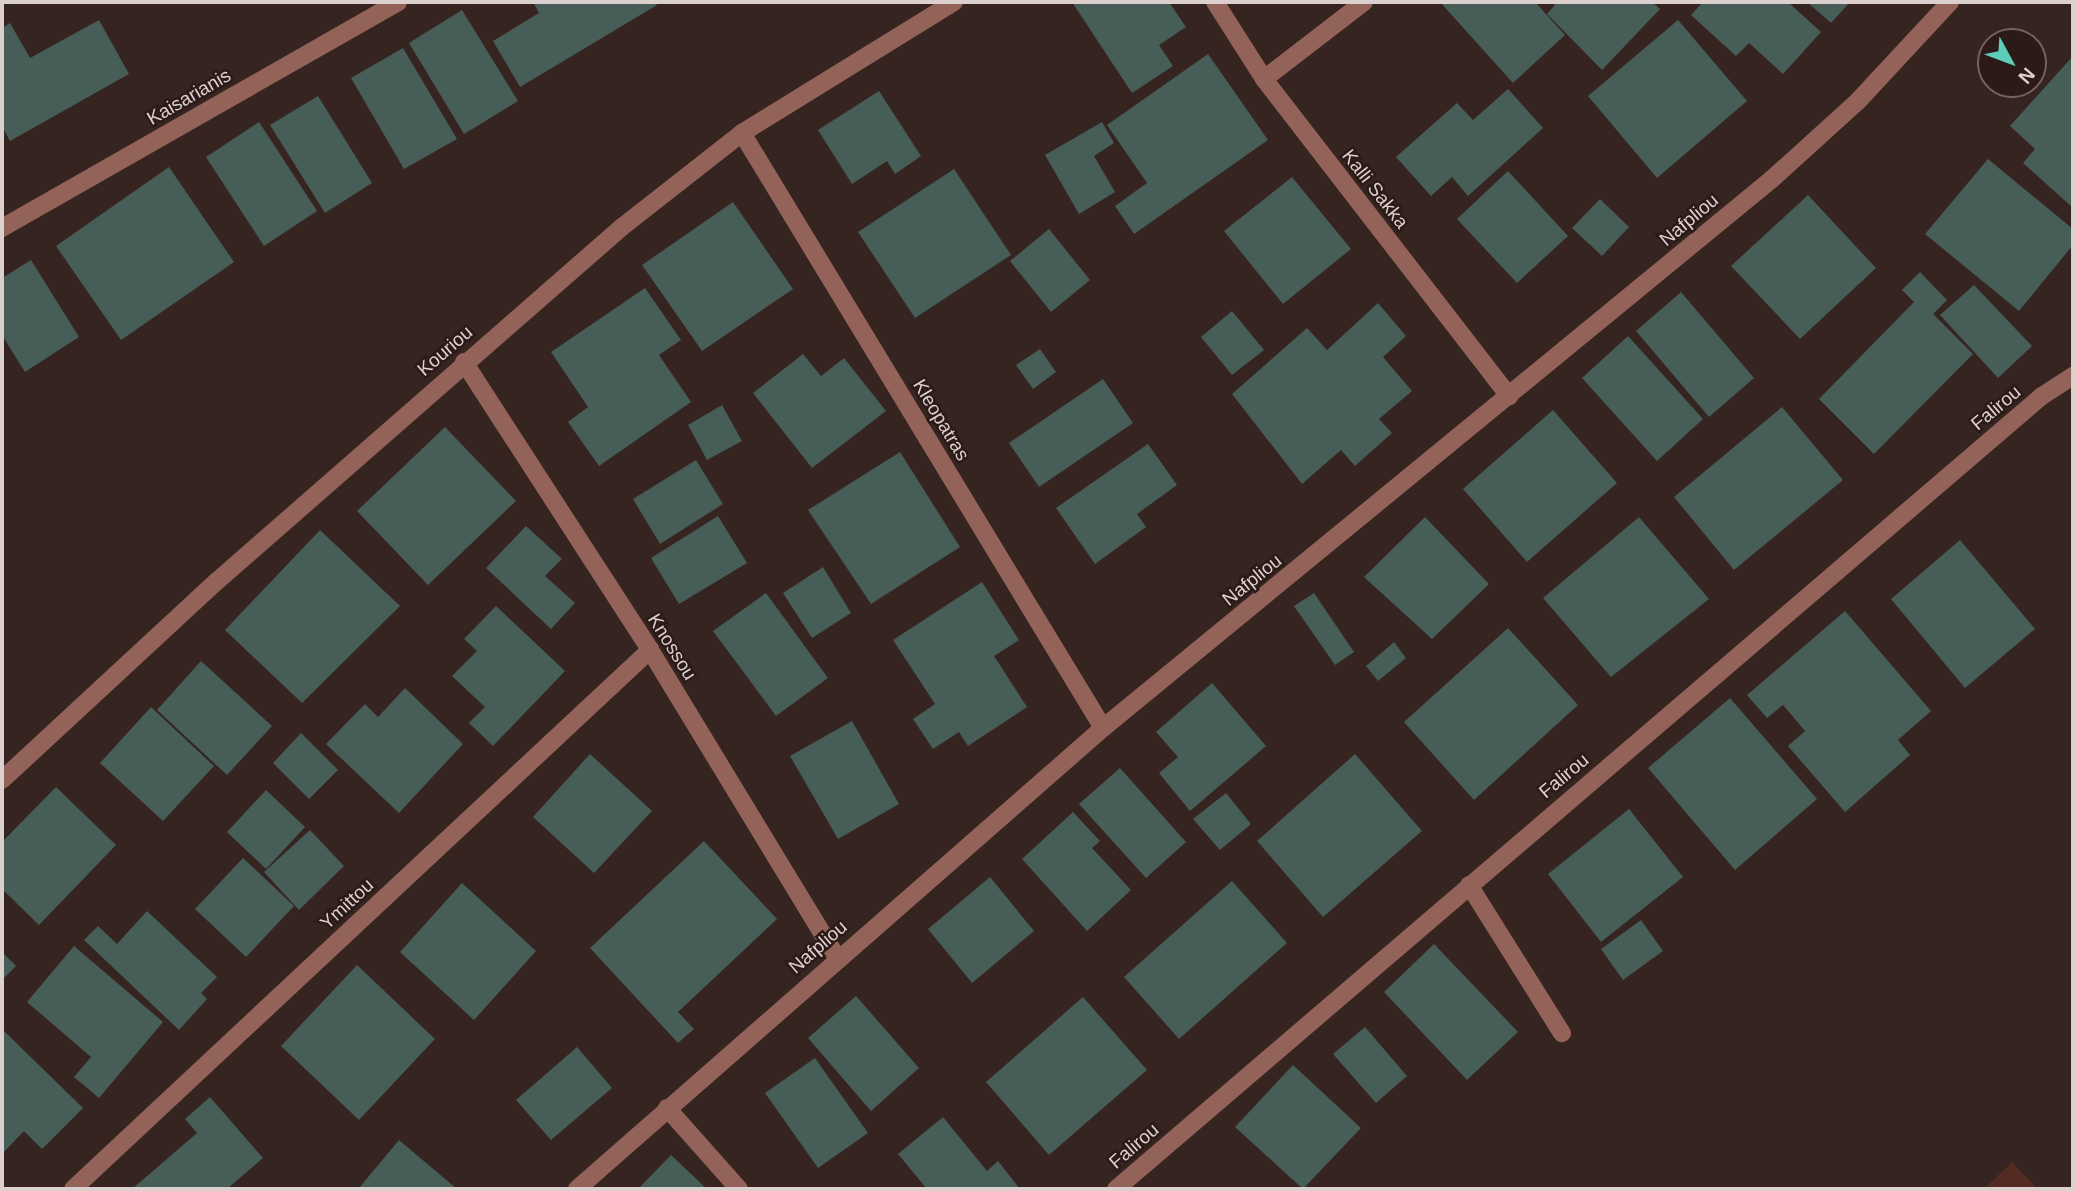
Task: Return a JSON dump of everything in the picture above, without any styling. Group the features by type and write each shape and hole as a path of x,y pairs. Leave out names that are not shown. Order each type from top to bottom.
{"street":[{"name":"Kaisarianis","path":"2,228 398,2"},
{"name":"Kouriou","path":"2,780 464,362 622,227 742,134 954,2"},
{"name":"Kalli Sakka","path":"1215,2 1264,79 1509,396"},
{"path":"1264,79 1364,2"},
{"name":"Nafpliou","path":"577,1189 837,958 1104,729 1772,179 1858,101 1950,2"},
{"name":"Kleopatras","path":"742,134 1104,729"},
{"name":"Knossou","path":"464,362 650,650 837,958"},
{"name":"Falirou","path":"1116,1189 2042,396 2073,376"},
{"name":"Ymittou","path":"73,1189 650,650"},
{"path":"1469,885 1562,1033"},
{"path":"667,1108 739,1189"}],"shaded area":[{"path":"2012,1162 2038,1189 1984,1189"}],"building":[{"path":"533,2 655,2 657,5 520,87 493,41 539,13"},
{"path":"1072,2 1169,2 1186,27 1159,45 1173,66 1132,93"},
{"path":"1440,2 1535,2 1565,35 1513,83"},
{"path":"1551,2 1652,2 1660,9 1602,70 1547,14 1555,5"},
{"path":"1703,2 1788,2 1821,32 1783,74 1749,43 1736,56 1691,15"},
{"path":"1807,2 1850,2 1831,23"},
{"path":"462,10 518,101 464,134 409,43"},
{"path":"99,20 129,74 10,141 2,126 2,28 10,23 30,58"},
{"path":"1678,20 1747,101 1657,178 1588,96"},
{"path":"403,48 457,139 404,169 351,78"},
{"path":"1208,54 1268,140 1134,234 1115,206 1147,183 1107,125"},
{"path":"2073,56 2073,208 2023,163 2035,149 2010,126 2035,98 2047,98 2047,85"},
{"path":"1508,89 1543,128 1468,196 1452,177 1431,196 1396,157 1457,103 1473,120"},
{"path":"879,91 921,156 895,174 887,161 852,184 818,130"},
{"path":"318,96 372,183 325,213 270,125"},
{"path":"259,122 317,211 264,246 206,157"},
{"path":"1102,122 1114,143 1094,156 1115,192 1079,214 1045,155"},
{"path":"1988,159 2073,229 2073,245 2019,311 1925,234"},
{"path":"169,167 234,262 121,340 56,246"},
{"path":"954,169 1011,255 915,318 858,232"},
{"path":"1508,171 1568,236 1517,283 1457,219"},
{"path":"1292,177 1351,249 1283,304 1224,231"},
{"path":"1808,195 1876,268 1800,339 1731,266"},
{"path":"1600,199 1629,227 1602,256 1572,228"},
{"path":"733,202 793,289 702,351 642,265"},
{"path":"1049,229 1090,280 1051,312 1010,261"},
{"path":"31,260 79,337 25,372 2,335 2,278"},
{"path":"1920,272 1947,300 1933,314 1973,354 1874,454 1819,399 1914,302 1902,290"},
{"path":"1974,285 2032,346 1998,378 1940,315"},
{"path":"645,288 681,340 659,355 691,402 599,466 568,422 588,407 551,352"},
{"path":"1681,292 1754,378 1709,417 1636,331"},
{"path":"1378,303 1406,336 1383,357 1412,391 1379,419 1392,433 1355,466 1341,450 1302,484 1232,394 1307,328 1327,350"},
{"path":"1232,311 1264,350 1232,375 1201,337"},
{"path":"1628,336 1703,419 1657,461 1582,378"},
{"path":"1040,349 1056,372 1033,389 1016,365"},
{"path":"803,354 821,376 844,358 886,411 812,468 753,393"},
{"path":"1103,379 1133,423 1039,487 1009,443"},
{"path":"722,405 742,441 707,460 688,425"},
{"path":"1782,407 1843,480 1734,570 1674,497"},
{"path":"1553,410 1617,483 1527,562 1463,489"},
{"path":"445,427 516,501 428,585 357,511"},
{"path":"1148,444 1177,485 1137,514 1146,527 1095,564 1056,508"},
{"path":"900,452 960,547 871,604 808,510"},
{"path":"696,460 723,504 660,544 633,499"},
{"path":"718,516 747,563 679,604 651,558"},
{"path":"1425,517 1489,584 1432,639 1364,577"},
{"path":"1639,517 1709,599 1611,677 1543,598"},
{"path":"526,526 562,559 545,576 575,603 551,629 486,568"},
{"path":"320,530 400,606 302,703 225,630"},
{"path":"1960,540 2035,629 1965,688 1891,599"},
{"path":"823,567 851,613 812,638 783,593"},
{"path":"982,582 1019,640 994,656 1027,707 968,746 959,732 933,749 913,719 935,704 893,640"},
{"path":"766,593 828,678 776,716 713,631"},
{"path":"1314,593 1354,652 1335,665 1294,606"},
{"path":"496,606 565,671 493,746 469,723 485,707 452,676 477,651 464,639"},
{"path":"1845,611 1931,711 1898,740 1910,755 1845,812 1788,746 1805,731 1783,705 1767,718 1747,695"},
{"path":"1508,628 1578,705 1474,800 1404,722"},
{"path":"1394,642 1406,658 1378,681 1366,666"},
{"path":"201,661 272,726 227,775 157,710"},
{"path":"1212,683 1266,746 1190,811 1159,773 1178,757 1156,732"},
{"path":"405,688 463,744 399,813 326,744 365,704 378,717"},
{"path":"1730,698 1817,799 1735,870 1648,768"},
{"path":"151,707 214,766 163,821 100,763"},
{"path":"852,721 899,804 838,839 790,756"},
{"path":"301,733 338,770 309,799 273,763"},
{"path":"590,754 652,811 594,873 533,817"},
{"path":"1355,754 1422,831 1323,917 1257,841"},
{"path":"1120,768 1186,842 1146,878 1079,804"},
{"path":"56,787 116,845 39,925 2,889 2,842"},
{"path":"266,790 305,827 266,869 227,832"},
{"path":"1226,793 1251,824 1220,850 1193,819"},
{"path":"1629,809 1683,877 1601,942 1548,874"},
{"path":"1073,812 1100,841 1092,848 1131,890 1087,931 1022,859"},
{"path":"310,830 344,866 299,910 264,872"},
{"path":"704,841 777,919 678,1012 694,1029 678,1043 590,948"},
{"path":"243,858 294,906 246,957 195,909"},
{"path":"990,877 1034,931 972,983 928,929"},
{"path":"1232,881 1287,943 1179,1039 1124,977"},
{"path":"462,883 536,951 474,1020 400,952"},
{"path":"147,911 217,977 201,993 207,999 179,1030 84,940 98,926 117,944"},
{"path":"1641,920 1663,951 1623,980 1601,949"},
{"path":"1434,944 1518,1032 1467,1080 1384,992"},
{"path":"74,946 163,1022 99,1098 74,1077 91,1057 27,1002"},
{"path":"2,952 16,966 2,980"},
{"path":"357,965 435,1039 359,1120 281,1046"},
{"path":"856,996 919,1068 871,1111 808,1038"},
{"path":"1083,997 1147,1070 1049,1155 986,1082"},
{"path":"1365,1027 1407,1076 1376,1103 1333,1054"},
{"path":"3,1030 83,1108 42,1149 24,1131 2,1154"},
{"path":"577,1047 612,1088 551,1140 516,1100"},
{"path":"815,1058 868,1133 818,1168 765,1093"},
{"path":"1293,1065 1361,1128 1303,1189 1235,1127"},
{"path":"210,1097 263,1158 227,1189 132,1189 197,1133 185,1119"},
{"path":"943,1117 987,1171 998,1161 1020,1189 927,1189 898,1154"},
{"path":"399,1140 457,1189 359,1188"},
{"path":"671,1155 707,1189 638,1189"}]}
